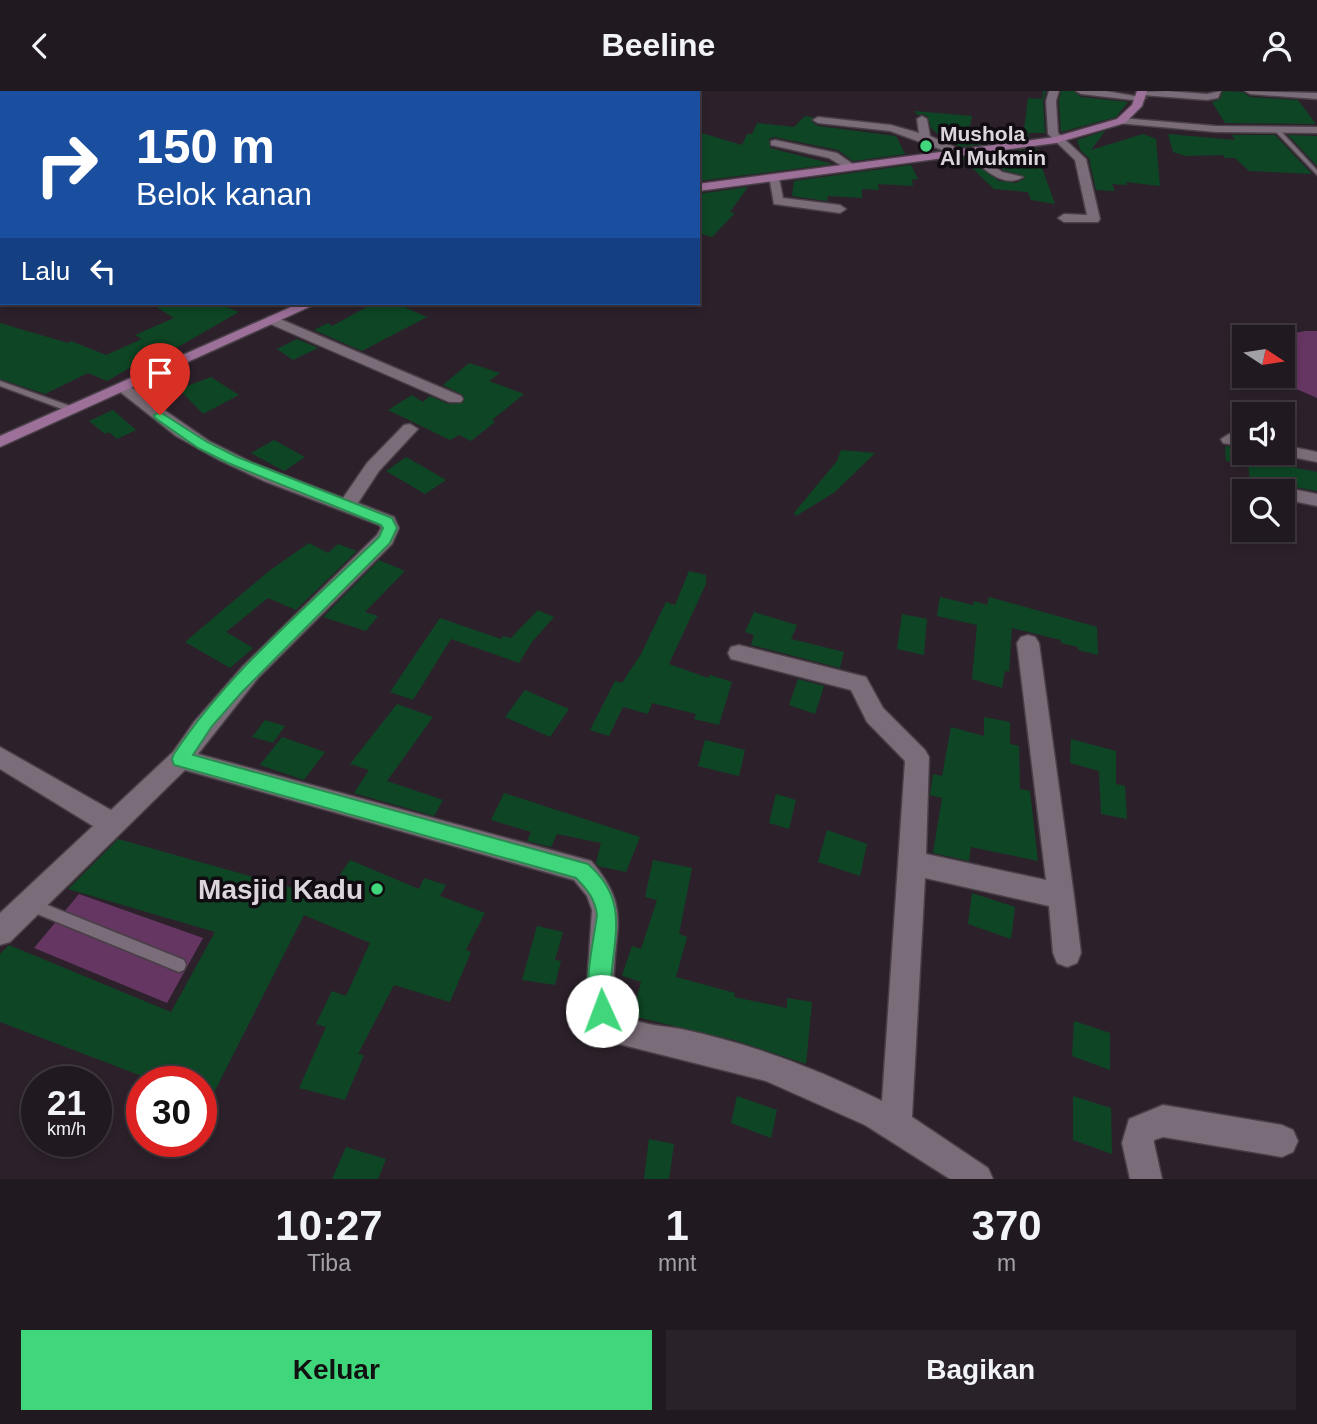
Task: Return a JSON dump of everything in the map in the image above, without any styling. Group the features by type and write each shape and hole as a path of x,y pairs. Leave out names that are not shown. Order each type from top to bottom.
{"main road":[{"path":"700,188 1056,140 1121,121 1132,112 1142,94"},
{"path":"0,442 125,388 302,305"}],"street":[{"path":"1054,91 1051,101 1053,134 1056,140 1076,153 1080,159 1094,219 1064,218"},
{"path":"1081,91 1207,97 1215,96 1216,91"},
{"path":"1250,91 1317,96"},
{"path":"922,119 925,138"},
{"path":"818,120 891,128 966,153 999,175 1017,177"},
{"path":"1121,121 1216,129 1317,130"},
{"path":"775,143 833,155 850,167"},
{"path":"772,178 778,201 840,209"},
{"path":"272,320 455,399"},
{"path":"0,932 181,759 206,721 236,687 385,540 390,528 387,521 202,445 125,388"},
{"path":"347,505 373,467 410,429"},
{"path":"1295,452 1317,457"},
{"path":"1295,495 1317,500"},
{"path":"1028,643 1067,953"},
{"path":"739,653 860,684 876,715 917,758 918,781 896,1123"},
{"path":"0,757 112,824"},
{"path":"181,759 582,870 593,881 606,902 599,985 602,1011 611,1026 625,1033 765,1066 896,1123 977,1179"},
{"path":"913,863 1061,896"},
{"path":"1146,1179 1138,1143 1140,1131 1163,1121 1282,1141"}],"lane":[{"path":"1276,129 1317,173"},
{"path":"0,383 73,410"},
{"path":"30,904 179,965"}],"shaded area":[{"path":"1317,331 1317,398 1295,388 1295,333"},
{"path":"79,894 203,938 167,1003 34,948"}],"building":[{"path":"1043,91 1046,91 1043,101 1045,133 1028,133 1030,138 961,147 942,138 931,128 928,117 918,115 914,111 972,116 969,130 1024,130 1028,98 1042,99"},
{"path":"1061,91 1074,91 1081,97 1128,102 1116,117 1061,132"},
{"path":"1223,91 1243,92 1250,97 1298,100 1316,124 1225,123 1212,102 1220,99"},
{"path":"805,116 813,117 811,121 818,126 896,136 905,154 853,161 838,150 774,137 769,139 770,148 833,164 700,181 700,133 742,145 757,123 794,127"},
{"path":"1105,131 1091,150 1143,134 1156,139 1160,186 1126,182 1127,185 1112,184 1115,191 1096,190 1089,158 1081,151 1077,140"},
{"path":"1168,134 1235,140 1232,135 1275,135 1312,174 1249,171 1235,158 1225,158 1223,155 1186,156 1173,152"},
{"path":"1288,135 1317,136 1317,166"},
{"path":"1036,148 1043,160 1039,160 1055,204 1031,200 1028,192 994,189 962,158 967,158 999,181 1016,183 1025,176 1003,170 984,155"},
{"path":"911,165 918,179 912,180 913,186 878,184 879,190 862,189 862,198 828,196 827,201 792,196 794,181"},
{"path":"748,187 730,212 735,213 712,237 700,234 700,194"},
{"path":"153,305 221,305 239,312 164,355 157,352 107,381 88,373 45,394 0,379 0,323 68,343 71,341 106,355 142,339 135,335 174,318"},
{"path":"370,305 400,305 427,317 362,351 314,330 328,323 332,326"},
{"path":"297,339 318,348 293,360 277,349"},
{"path":"469,363 500,373 489,381 524,394 471,441 459,435 450,440 388,410 412,395 423,402 430,396 448,404 463,403 463,395 443,385"},
{"path":"211,377 239,395 203,414 179,389"},
{"path":"113,410 136,430 117,439 109,432 105,434 89,421"},
{"path":"274,440 305,457 284,471 251,453"},
{"path":"1225,446 1232,447 1232,462 1226,461"},
{"path":"841,450 875,453 835,492 796,516 794,513 837,461"},
{"path":"406,457 446,480 425,494 386,471"},
{"path":"1248,465 1282,465 1317,472 1317,491 1295,487 1295,479 1250,479"},
{"path":"309,543 328,553 338,544 357,551 296,610 268,598 226,632 253,648 230,668 185,642 269,571"},
{"path":"379,560 405,571 365,612 378,616 366,631 323,617"},
{"path":"689,571 706,575 706,584 669,664 708,678 710,675 732,682 719,725 694,719 696,714 652,703 648,714 623,707 609,736 590,730 615,681 622,683 641,654 666,602 675,605"},
{"path":"940,597 973,605 974,601 987,605 989,597 1097,627 1098,655 1078,650 1078,647 1061,643 1061,640 1012,628 1009,672 1005,671 1002,688 972,679 977,625 937,616"},
{"path":"538,610 554,617 532,642 519,663 451,639 413,700 390,692 440,618 501,639 503,636 511,638"},
{"path":"754,612 797,625 791,639 844,652 840,668 751,645 754,635 745,632"},
{"path":"902,614 927,619 924,655 897,649"},
{"path":"798,679 824,686 815,714 789,705"},
{"path":"525,690 569,709 550,737 505,717"},
{"path":"397,704 433,717 387,781 443,800 434,816 354,793 369,770 350,764"},
{"path":"984,717 1010,722 1010,744 1019,746 1020,789 1030,791 1038,861 971,847 969,861 933,853 942,798 930,795 933,774 942,776 951,727 984,736"},
{"path":"265,720 285,726 273,743 252,737"},
{"path":"282,737 325,752 304,780 260,765"},
{"path":"1071,739 1116,751 1116,784 1125,786 1127,819 1101,814 1099,771 1070,763"},
{"path":"705,740 745,750 739,776 698,766"},
{"path":"504,793 640,837 626,872 598,866 596,863 601,843 557,834 551,847 527,841 531,832 491,820"},
{"path":"776,794 796,800 789,829 769,823"},
{"path":"827,830 867,844 860,876 818,862"},
{"path":"118,839 325,897 350,860 419,889 424,878 446,885 440,896 485,913 466,950 471,952 450,1002 394,985 358,1054 364,1055 345,1100 299,1088 326,1027 316,1024 332,991 346,996 370,943 304,915 217,1086 217,1066 126,1066 126,1070 0,1022 0,954 9,945 171,1012 215,932 68,889"},
{"path":"653,860 692,868 679,934 687,937 676,977 735,993 734,997 787,1008 787,998 812,1002 806,1064 734,1040 632,1016 641,982 622,976 632,946 641,949 657,900 645,897"},
{"path":"972,893 1015,907 1011,939 968,924"},
{"path":"537,926 563,932 555,960 561,961 555,985 522,980"},
{"path":"1074,1021 1110,1033 1110,1070 1072,1056"},
{"path":"737,1096 777,1110 771,1138 731,1123"},
{"path":"1073,1096 1111,1108 1112,1154 1073,1140"},
{"path":"649,1139 674,1144 669,1179 644,1179"},
{"path":"346,1147 386,1159 378,1179 332,1179"}],"place":[{"name":"Mushola Al Mukmin","path":"926,146"},
{"name":"Masjid Kadu","path":"377,889"}],"route":[{"path":"160,415 202,445 387,521 390,528 385,540 236,687 206,721 181,759 582,870 593,881 606,902 599,985 602,1011"}]}
